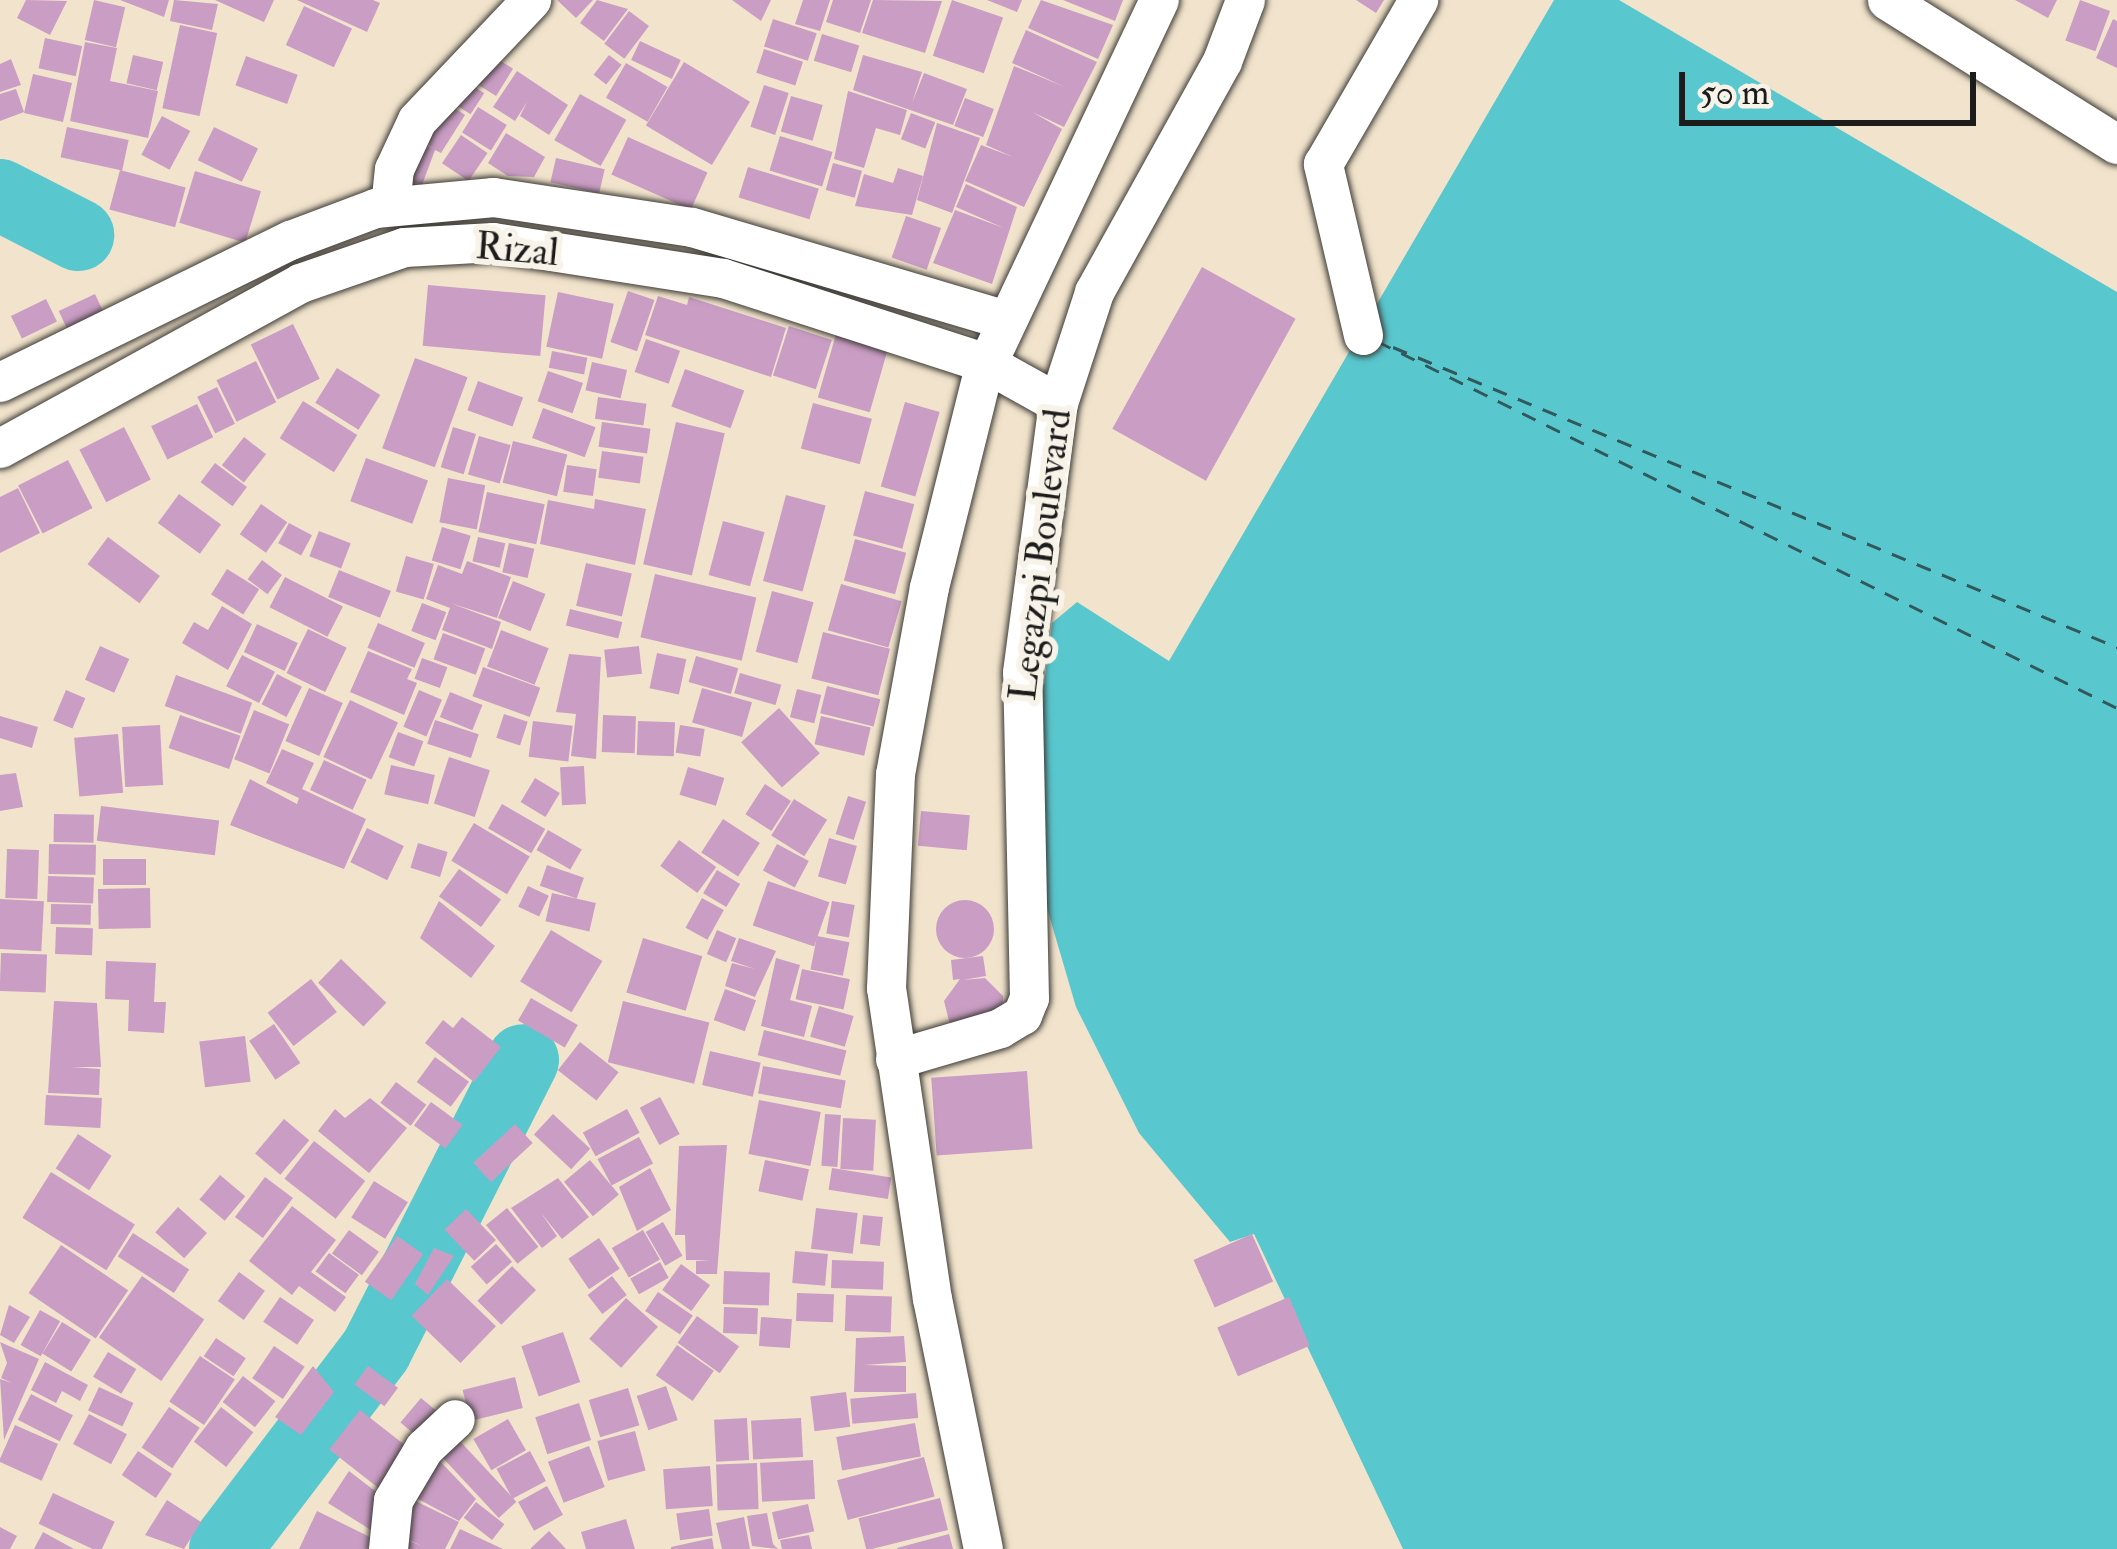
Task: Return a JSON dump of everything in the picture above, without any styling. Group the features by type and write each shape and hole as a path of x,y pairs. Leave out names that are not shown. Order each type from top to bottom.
{"street":[{"path":"383,207 417,120 531,0"},
{"path":"983,1549 886,988 895,774 929,587 986,363 1160,0"},
{"name":"Legazpi Boulevard","path":"895,1059 1000,1028 1022,1015 1029,998 1022,672 1058,403 1094,292 1222,61 1245,0"},
{"path":"1363,334 1323,164 1418,0"},
{"path":"1887,0 2117,144"},
{"name":"Rizal","path":"0,382 290,240 383,207 493,197 692,226 1005,320"},
{"path":"290,240 300,284"},
{"name":"Rizal","path":"0,448 300,284 404,247 493,242 723,278 986,363 1058,403"},
{"path":"388,1549 400,1487 424,1448 455,1419"}],"water":[{"path":"1554,0 1619,0 2117,292 2117,1549 1403,1549 1254,1234 1230,1242 1139,1133 1076,1007 1042,891 1037,738 1052,623 1077,602 1169,661"}],"building":[{"path":"26,0 67,1 50,35 17,18"},
{"path":"94,0 125,7 116,47 85,40"},
{"path":"120,0 169,0 164,17"},
{"path":"174,0 218,4 212,30 170,21"},
{"path":"215,0 274,0 264,22"},
{"path":"297,0 373,0 380,3 367,32"},
{"path":"557,0 593,0 576,18"},
{"path":"597,0 628,9 604,41 580,23"},
{"path":"732,0 771,0 761,21"},
{"path":"803,0 830,0 820,31 795,24"},
{"path":"833,0 871,0 860,33 826,22"},
{"path":"873,0 942,1 925,53 862,33"},
{"path":"952,0 1003,18 984,73 933,56"},
{"path":"987,0 1022,0 1017,12"},
{"path":"1041,0 1113,25 1098,59 1028,28"},
{"path":"1063,0 1123,0 1115,21"},
{"path":"1356,0 1384,0 1376,13"},
{"path":"2015,0 2057,0 2048,18"},
{"path":"2080,0 2110,11 2095,51 2065,40"},
{"path":"304,6 352,28 334,67 286,45"},
{"path":"629,11 649,26 624,59 604,44"},
{"path":"773,19 817,33 808,61 764,47"},
{"path":"2113,19 2117,21 2117,68 2096,58"},
{"path":"180,25 217,33 199,116 162,108"},
{"path":"1026,30 1097,62 1064,127 1032,112 1062,129 1024,207 965,181 981,145 1013,157 986,145 1014,66 1065,87 1012,63"},
{"path":"822,34 859,45 851,72 814,61"},
{"path":"45,38 82,46 76,76 39,68"},
{"path":"640,41 681,60 672,79 631,60"},
{"path":"85,42 117,48 110,81 158,91 148,138 70,121"},
{"path":"764,49 803,62 795,85 756,73"},
{"path":"133,55 163,62 157,90 126,83"},
{"path":"491,55 513,69 496,96 474,82"},
{"path":"609,55 622,65 606,85 594,75"},
{"path":"863,55 922,72 912,103 924,73 967,89 953,125 853,90"},
{"path":"246,56 298,75 287,104 235,85"},
{"path":"11,59 21,85 0,92 0,64"},
{"path":"684,62 750,102 712,165 646,125"},
{"path":"626,63 668,87 648,122 606,98"},
{"path":"517,71 568,105 549,135 520,116 527,102 515,121 493,107"},
{"path":"33,74 72,83 63,122 24,113"},
{"path":"459,77 484,93 471,114 445,98"},
{"path":"764,85 789,93 775,135 750,127"},
{"path":"16,89 24,112 0,121 0,94"},
{"path":"848,91 907,110 900,135 876,128 864,168 834,159"},
{"path":"580,94 626,120 601,166 554,140"},
{"path":"791,96 823,105 813,141 781,132"},
{"path":"965,98 994,109 983,137 954,126"},
{"path":"442,100 465,115 441,153 435,150 422,185 399,177 413,140 433,148 418,138"},
{"path":"478,107 507,125 491,150 462,132"},
{"path":"911,113 935,122 925,148 901,139"},
{"path":"162,116 190,131 170,170 141,155"},
{"path":"937,123 980,138 952,213 917,200"},
{"path":"67,127 129,140 122,170 61,157"},
{"path":"214,127 258,148 242,182 198,160"},
{"path":"506,133 545,157 534,177 508,176 488,163"},
{"path":"461,135 488,153 469,181 442,163"},
{"path":"780,136 833,152 822,187 769,170"},
{"path":"628,137 707,172 691,210 611,174"},
{"path":"556,158 605,169 599,194 550,182"},
{"path":"833,163 862,171 855,198 826,190"},
{"path":"748,167 819,189 809,219 739,198"},
{"path":"898,168 923,176 912,215 855,206 864,174 893,183"},
{"path":"120,170 186,188 175,227 109,210"},
{"path":"195,171 261,191 245,243 179,223"},
{"path":"966,184 1017,207 992,284 933,263 955,210 1004,228 956,207"},
{"path":"906,216 941,228 927,270 892,258"},
{"path":"1202,267 1296,319 1206,481 1112,429"},
{"path":"428,285 546,295 540,356 423,346"},
{"path":"628,291 654,300 637,351 610,342"},
{"path":"558,292 614,304 602,359 546,347"},
{"path":"95,294 104,313 68,330 59,311"},
{"path":"658,296 687,305 689,297 786,328 771,377 645,335"},
{"path":"46,299 57,321 22,339 11,316"},
{"path":"293,324 320,379 277,399 251,345"},
{"path":"789,326 832,340 816,389 773,375"},
{"path":"836,334 888,349 870,412 818,397"},
{"path":"646,339 680,351 669,384 635,372"},
{"path":"552,351 587,358 584,375 549,368"},
{"path":"415,358 468,377 435,467 382,448"},
{"path":"256,361 276,402 237,422 216,380"},
{"path":"592,362 627,370 621,398 585,390"},
{"path":"337,368 380,395 359,430 315,403"},
{"path":"685,369 744,391 731,428 671,407"},
{"path":"548,371 583,383 573,413 538,401"},
{"path":"478,381 523,397 513,427 467,410"},
{"path":"217,387 235,424 215,433 197,397"},
{"path":"598,397 647,404 643,426 595,419"},
{"path":"303,401 357,435 334,472 280,438"},
{"path":"905,402 940,412 915,497 881,487"},
{"path":"813,403 872,419 860,464 801,448"},
{"path":"197,404 213,437 167,460 151,426"},
{"path":"543,408 596,427 585,457 532,438"},
{"path":"602,422 651,429 647,454 599,447"},
{"path":"676,422 725,433 692,576 643,564"},
{"path":"124,427 151,480 106,502 79,450"},
{"path":"453,427 476,434 464,474 441,467"},
{"path":"479,436 511,445 500,484 468,474"},
{"path":"244,437 266,454 244,483 222,465"},
{"path":"513,441 567,455 557,496 503,483"},
{"path":"602,451 644,457 640,484 598,478"},
{"path":"366,458 428,481 412,524 350,501"},
{"path":"68,460 93,508 43,534 18,485"},
{"path":"215,463 247,487 233,506 201,482"},
{"path":"567,465 597,469 593,496 563,492"},
{"path":"448,478 485,485 477,529 439,522"},
{"path":"18,488 40,533 0,553 0,497"},
{"path":"865,491 914,504 902,549 853,535"},
{"path":"487,492 545,504 536,544 478,532"},
{"path":"179,494 221,525 200,554 158,523"},
{"path":"786,495 826,506 803,592 763,581"},
{"path":"595,499 646,509 635,565 540,544 548,500 594,509"},
{"path":"261,504 287,522 266,553 240,534"},
{"path":"723,521 765,532 750,586 709,575"},
{"path":"289,523 312,535 301,556 278,543"},
{"path":"442,527 471,536 460,569 432,560"},
{"path":"319,531 351,543 341,568 309,556"},
{"path":"108,537 160,576 139,603 88,564"},
{"path":"478,537 505,543 500,568 472,561"},
{"path":"855,539 906,553 895,594 844,581"},
{"path":"509,543 534,549 528,578 502,572"},
{"path":"406,556 434,564 424,600 396,592"},
{"path":"262,560 282,575 268,594 248,579"},
{"path":"467,561 511,577 497,618 450,603 501,622 492,649 442,630 450,608 426,599 438,565 462,574"},
{"path":"586,563 632,574 622,616 576,606"},
{"path":"227,569 259,589 243,615 211,594"},
{"path":"339,570 391,591 380,618 328,597"},
{"path":"655,574 756,597 742,661 640,637"},
{"path":"285,577 343,607 327,637 270,607"},
{"path":"513,581 545,594 530,631 498,618"},
{"path":"841,584 902,601 888,648 828,630"},
{"path":"772,591 814,602 797,663 756,652"},
{"path":"422,603 446,612 436,640 411,631"},
{"path":"222,606 252,624 228,670 182,643 194,622 208,630"},
{"path":"570,609 622,622 618,639 566,625"},
{"path":"378,623 425,643 414,668 367,648"},
{"path":"257,624 298,643 285,671 244,652"},
{"path":"308,629 347,648 325,692 287,673"},
{"path":"501,630 549,648 535,685 487,666"},
{"path":"823,632 890,649 878,695 811,679"},
{"path":"443,633 485,648 476,675 433,659"},
{"path":"100,646 129,659 114,693 85,680"},
{"path":"639,646 642,674 607,678 604,650"},
{"path":"368,651 412,669 407,679 417,683 404,715 350,692"},
{"path":"657,653 686,659 679,694 650,688"},
{"path":"569,654 601,657 596,759 571,756 576,714 556,712"},
{"path":"242,655 275,672 259,703 226,686"},
{"path":"696,656 738,668 731,694 689,682"},
{"path":"422,658 447,667 440,688 414,679"},
{"path":"483,667 540,688 530,717 472,696"},
{"path":"740,673 781,685 776,705 734,693"},
{"path":"277,674 302,687 287,717 262,704"},
{"path":"176,675 252,703 241,734 165,706"},
{"path":"827,686 880,699 874,726 820,713"},
{"path":"309,688 343,703 319,756 285,741"},
{"path":"702,688 752,702 742,737 692,723"},
{"path":"797,689 821,695 814,723 790,717"},
{"path":"66,690 85,698 72,729 53,720"},
{"path":"419,690 442,700 426,737 403,727"},
{"path":"450,692 482,705 472,730 440,717"},
{"path":"350,700 398,722 371,779 323,757"},
{"path":"779,708 820,753 782,787 741,742"},
{"path":"254,710 289,724 269,773 234,759"},
{"path":"504,714 528,722 520,746 496,738"},
{"path":"180,715 241,736 229,769 169,748"},
{"path":"603,715 636,716 635,753 602,752"},
{"path":"0,716 38,727 32,748 0,738"},
{"path":"821,716 871,727 864,756 814,744"},
{"path":"435,720 479,734 471,758 427,744"},
{"path":"533,721 573,726 568,762 529,757"},
{"path":"638,721 675,722 674,756 637,755"},
{"path":"160,725 163,785 125,787 122,727"},
{"path":"680,725 705,729 700,757 676,753"},
{"path":"398,732 423,741 414,767 389,757"},
{"path":"118,734 123,793 79,797 74,738"},
{"path":"282,749 314,763 302,789 366,819 344,869 230,825 250,779 297,804 299,798 266,783"},
{"path":"449,757 490,770 475,817 434,804"},
{"path":"324,760 367,780 353,810 310,790"},
{"path":"391,765 435,775 428,804 384,794"},
{"path":"584,766 586,804 562,805 560,767"},
{"path":"688,767 724,778 716,806 680,795"},
{"path":"16,773 23,807 0,811 0,775"},
{"path":"535,778 560,793 545,817 521,802"},
{"path":"765,784 791,801 771,831 745,814"},
{"path":"848,796 866,802 854,840 836,834"},
{"path":"794,799 827,820 804,856 771,835"},
{"path":"502,804 545,829 531,853 488,828"},
{"path":"101,806 219,821 215,855 97,841"},
{"path":"921,811 970,815 967,850 918,846"},
{"path":"54,814 94,815 94,843 54,842"},
{"path":"723,819 760,843 738,877 701,853"},
{"path":"474,823 530,856 507,894 451,861"},
{"path":"367,828 404,846 387,880 350,862"},
{"path":"548,830 582,849 570,869 536,850"},
{"path":"829,838 857,846 846,884 818,876"},
{"path":"679,840 716,867 697,893 660,866"},
{"path":"418,843 448,852 440,877 410,868"},
{"path":"49,844 96,845 95,875 48,874"},
{"path":"777,844 809,861 795,887 763,870"},
{"path":"7,849 39,850 37,899 5,898"},
{"path":"103,859 146,859 146,885 103,885"},
{"path":"547,865 584,878 577,898 540,886"},
{"path":"459,869 501,900 481,927 439,897"},
{"path":"717,870 740,884 726,907 703,893"},
{"path":"48,876 94,878 93,904 47,902"},
{"path":"768,881 829,902 814,947 753,925"},
{"path":"528,886 549,896 539,917 518,907"},
{"path":"150,888 151,928 99,929 98,889"},
{"path":"552,893 596,903 589,931 545,921"},
{"path":"702,898 724,910 707,940 686,928"},
{"path":"0,899 44,901 41,951 0,949"},
{"path":"965,900 986,908 994,929 986,950 965,958 944,950 936,929 944,908"},
{"path":"439,901 495,946 471,978 420,938"},
{"path":"832,901 855,905 849,937 826,933"},
{"path":"51,904 91,905 91,925 51,924"},
{"path":"56,927 93,928 92,955 55,954"},
{"path":"551,930 602,961 572,1012 520,981"},
{"path":"717,930 736,938 726,962 707,954"},
{"path":"817,936 849,942 843,976 811,969"},
{"path":"643,938 702,956 686,1011 626,993"},
{"path":"739,938 776,951 755,997 725,986 732,963 755,969 731,961"},
{"path":"1,953 47,955 46,993 0,991"},
{"path":"983,956 986,976 963,980 985,978 1003,996 1002,1021 950,1025 944,1001 960,979 953,980 951,960"},
{"path":"776,958 800,965 790,1000 812,1006 804,1037 761,1026"},
{"path":"341,959 386,1003 363,1027 318,983"},
{"path":"106,961 156,963 154,1002 166,1002 164,1033 128,1031 129,1000 105,999"},
{"path":"802,969 850,979 843,1010 796,999"},
{"path":"311,979 337,1012 294,1046 268,1013"},
{"path":"725,989 756,1000 745,1031 714,1020"},
{"path":"531,998 578,1025 565,1048 518,1021"},
{"path":"54,1001 97,1003 101,1067 72,1067 100,1069 99,1095 48,1093"},
{"path":"623,1001 709,1023 694,1084 608,1062"},
{"path":"819,1006 854,1016 845,1047 810,1037"},
{"path":"462,1017 501,1047 474,1082 425,1043 443,1020 453,1028"},
{"path":"274,1024 300,1063 275,1080 249,1041"},
{"path":"764,1030 846,1051 840,1076 758,1055"},
{"path":"245,1036 251,1082 205,1087 199,1042"},
{"path":"580,1042 619,1072 596,1101 558,1070"},
{"path":"710,1051 761,1063 753,1097 702,1085"},
{"path":"435,1057 469,1082 451,1107 417,1082"},
{"path":"763,1066 846,1081 841,1108 758,1094"},
{"path":"1027,1071 1032,1149 937,1156 931,1078"},
{"path":"396,1082 426,1105 411,1126 380,1103"},
{"path":"46,1095 102,1098 100,1128 44,1125"},
{"path":"660,1097 680,1134 659,1145 640,1108"},
{"path":"370,1098 407,1128 369,1173 318,1131 335,1109 345,1118"},
{"path":"759,1100 821,1112 810,1166 749,1154"},
{"path":"431,1102 463,1125 446,1148 414,1125"},
{"path":"627,1109 640,1133 596,1156 583,1132"},
{"path":"553,1114 590,1149 571,1169 534,1134"},
{"path":"825,1114 841,1115 837,1167 821,1166"},
{"path":"843,1118 876,1120 873,1171 840,1169"},
{"path":"284,1119 309,1140 280,1175 255,1153"},
{"path":"515,1124 533,1143 491,1182 473,1163"},
{"path":"78,1134 112,1156 89,1190 56,1168"},
{"path":"639,1137 653,1163 612,1186 598,1159"},
{"path":"314,1141 365,1181 336,1219 284,1179"},
{"path":"727,1145 717,1274 696,1274 696,1261 710,1260 686,1260 685,1235 675,1235 679,1146"},
{"path":"590,1160 619,1194 593,1216 564,1182"},
{"path":"765,1160 809,1169 802,1201 758,1191"},
{"path":"650,1168 671,1210 637,1231 619,1187"},
{"path":"832,1168 891,1177 888,1199 829,1190"},
{"path":"51,1172 135,1224 106,1270 22,1218"},
{"path":"220,1175 245,1196 225,1221 199,1200"},
{"path":"265,1177 293,1198 263,1238 235,1217"},
{"path":"558,1178 589,1217 562,1239 541,1213 557,1236 542,1248 511,1208"},
{"path":"374,1181 408,1202 385,1239 351,1217"},
{"path":"292,1206 336,1240 311,1272 346,1297 335,1312 299,1286 292,1295 249,1261"},
{"path":"178,1207 207,1233 184,1258 155,1232"},
{"path":"507,1208 538,1247 517,1264 486,1225"},
{"path":"816,1208 858,1213 853,1254 811,1249"},
{"path":"466,1209 496,1240 474,1261 444,1230"},
{"path":"863,1215 883,1217 880,1246 860,1244"},
{"path":"663,1222 682,1256 665,1266 646,1232"},
{"path":"349,1230 379,1252 362,1275 332,1253"},
{"path":"643,1230 660,1259 629,1277 612,1248"},
{"path":"133,1233 189,1269 174,1293 118,1256"},
{"path":"1252,1234 1273,1282 1215,1308 1194,1260"},
{"path":"397,1236 423,1254 391,1300 365,1282"},
{"path":"599,1238 620,1269 589,1289 568,1259"},
{"path":"496,1244 512,1262 487,1285 471,1267"},
{"path":"61,1245 128,1290 96,1338 29,1293"},
{"path":"434,1248 454,1256 428,1295 415,1284"},
{"path":"795,1251 828,1254 825,1286 792,1283"},
{"path":"329,1253 359,1275 345,1293 315,1272"},
{"path":"832,1260 884,1262 883,1290 831,1288"},
{"path":"660,1262 669,1278 639,1294 630,1278"},
{"path":"681,1264 710,1285 691,1311 662,1290"},
{"path":"512,1266 536,1290 501,1325 477,1301"},
{"path":"724,1271 770,1273 769,1306 723,1304"},
{"path":"239,1272 265,1291 244,1320 218,1301"},
{"path":"142,1276 204,1320 161,1381 99,1337"},
{"path":"612,1276 627,1295 602,1314 588,1295"},
{"path":"447,1279 496,1326 460,1363 412,1316"},
{"path":"658,1292 693,1315 680,1335 645,1311"},
{"path":"797,1293 834,1294 833,1322 796,1321"},
{"path":"846,1295 892,1297 891,1333 845,1331"},
{"path":"280,1297 314,1320 297,1345 263,1322"},
{"path":"1289,1297 1310,1346 1238,1376 1217,1327"},
{"path":"626,1298 658,1327 621,1368 589,1339"},
{"path":"9,1305 30,1317 14,1343 0,1335"},
{"path":"724,1307 758,1308 757,1334 723,1333"},
{"path":"40,1310 60,1321 41,1356 21,1345"},
{"path":"697,1316 739,1347 720,1373 678,1343"},
{"path":"761,1317 792,1319 790,1348 759,1346"},
{"path":"62,1322 91,1340 71,1371 42,1353"},
{"path":"563,1332 580,1382 539,1396 521,1346"},
{"path":"904,1336 906,1362 864,1365 906,1366 906,1392 854,1392 856,1338"},
{"path":"216,1338 246,1358 234,1376 204,1356"},
{"path":"0,1342 39,1359 4,1440 0,1379 12,1383 1,1378 7,1363"},
{"path":"677,1345 714,1371 693,1401 656,1375"},
{"path":"274,1346 305,1367 283,1399 252,1378"},
{"path":"108,1352 136,1369 121,1394 93,1377"},
{"path":"200,1356 235,1379 204,1425 169,1402"},
{"path":"45,1362 88,1385 80,1401 62,1391 56,1403 31,1390"},
{"path":"313,1366 334,1392 301,1435 275,1417"},
{"path":"368,1366 398,1388 384,1406 354,1385"},
{"path":"243,1376 275,1401 255,1427 223,1402"},
{"path":"515,1377 523,1408 470,1421 463,1390"},
{"path":"666,1386 678,1420 648,1430 637,1396"},
{"path":"99,1387 133,1403 122,1427 88,1411"},
{"path":"628,1388 639,1425 600,1437 589,1400"},
{"path":"846,1392 850,1427 815,1431 810,1396"},
{"path":"916,1393 918,1418 852,1424 850,1399"},
{"path":"31,1394 73,1415 60,1441 18,1420"},
{"path":"421,1398 447,1420 426,1444 400,1423"},
{"path":"579,1403 591,1440 547,1454 535,1417"},
{"path":"169,1407 200,1428 172,1468 142,1448"},
{"path":"221,1407 253,1432 226,1467 194,1442"},
{"path":"360,1410 411,1450 380,1489 329,1449"},
{"path":"89,1414 127,1434 111,1464 73,1444"},
{"path":"747,1418 749,1460 716,1462 714,1420"},
{"path":"801,1418 803,1457 753,1460 751,1421"},
{"path":"508,1419 526,1450 491,1470 473,1439"},
{"path":"915,1423 921,1456 842,1470 836,1437"},
{"path":"15,1425 58,1444 42,1481 0,1462"},
{"path":"635,1431 646,1471 608,1481 597,1441"},
{"path":"457,1438 516,1502 499,1518 439,1454"},
{"path":"589,1446 605,1487 564,1503 548,1462"},
{"path":"138,1451 172,1474 156,1498 122,1475"},
{"path":"530,1451 546,1481 512,1499 496,1469"},
{"path":"436,1457 476,1499 459,1521 409,1494"},
{"path":"924,1457 935,1497 848,1520 837,1480"},
{"path":"813,1460 815,1499 762,1502 760,1463"},
{"path":"757,1463 759,1509 718,1510 716,1464"},
{"path":"710,1466 713,1506 666,1509 663,1469"},
{"path":"349,1471 388,1501 374,1532 328,1503"},
{"path":"547,1486 563,1515 534,1531 518,1502"},
{"path":"53,1493 115,1522 102,1549 39,1524"},
{"path":"407,1497 459,1522 445,1549 392,1549 394,1535 422,1546 390,1531"},
{"path":"940,1498 948,1530 866,1549 858,1518"},
{"path":"167,1500 201,1522 184,1549 145,1535"},
{"path":"476,1502 504,1524 492,1540 464,1518"},
{"path":"808,1504 814,1531 778,1540 772,1512"},
{"path":"709,1509 713,1536 680,1540 676,1514"},
{"path":"317,1511 372,1538 367,1549 299,1549"},
{"path":"767,1513 778,1549 752,1546 747,1516"},
{"path":"744,1517 750,1549 722,1549 716,1523"},
{"path":"626,1519 635,1549 586,1549 581,1532"},
{"path":"0,1527 17,1536 10,1549 0,1549"},
{"path":"460,1529 503,1549 450,1549"},
{"path":"549,1531 566,1549 530,1549"},
{"path":"43,1532 74,1549 34,1549"},
{"path":"949,1534 953,1549 897,1549 897,1548"},
{"path":"809,1535 812,1549 782,1549 780,1540"},
{"path":"712,1538 714,1549 671,1549 671,1547"}],"waterway":[{"path":"0,195 78,235"},
{"path":"225,1549 376,1350 523,1060"}],"ferry route":[{"path":"1377,341 2117,708"},
{"path":"1393,347 2117,647"}]}
